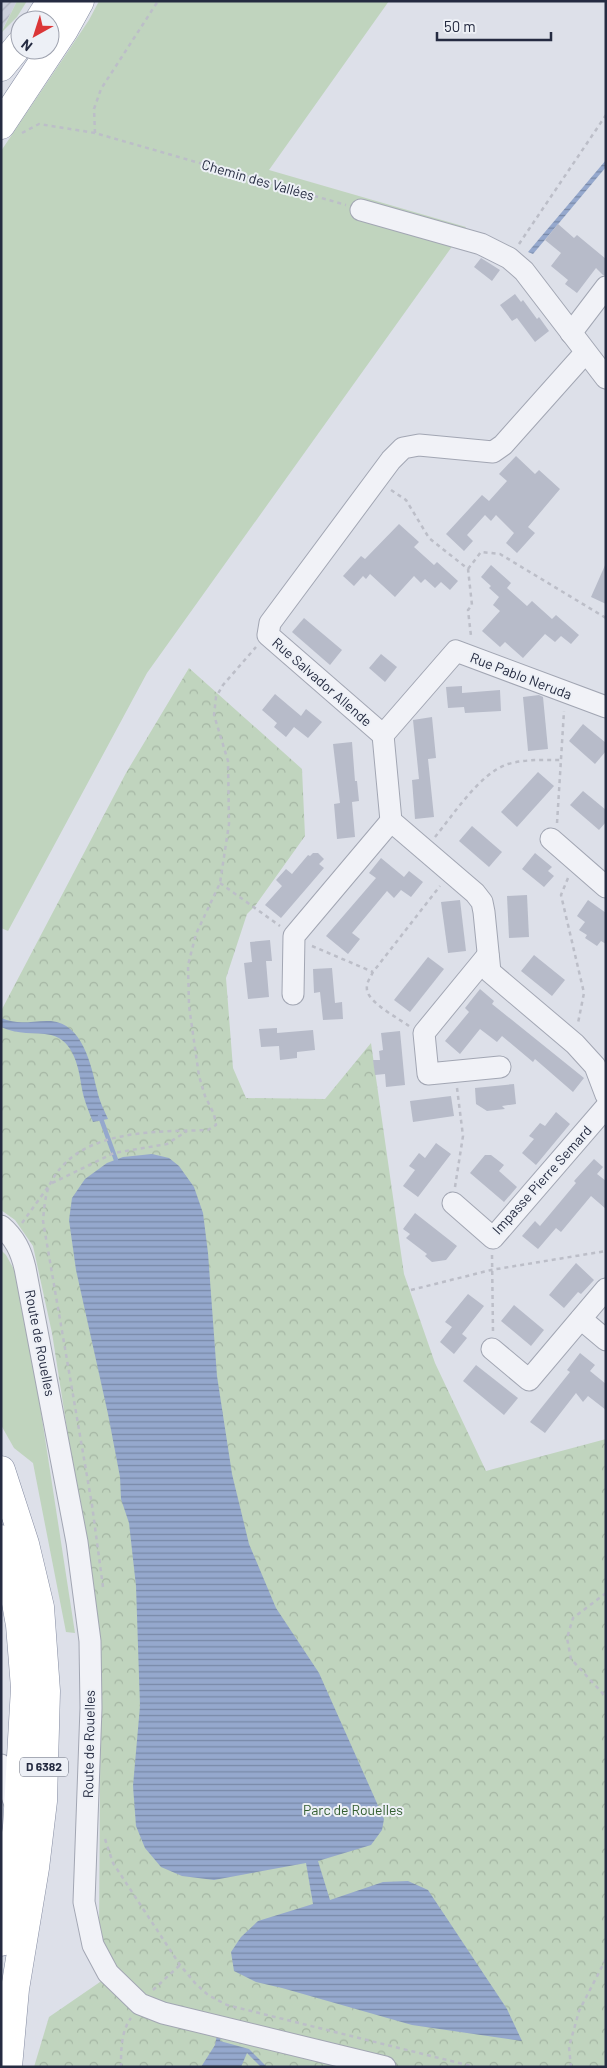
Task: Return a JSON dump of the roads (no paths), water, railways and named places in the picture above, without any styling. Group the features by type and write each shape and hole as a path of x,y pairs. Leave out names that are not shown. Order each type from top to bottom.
{"highway":[{"path":"60,23 75,1"},
{"path":"11,129 80,1"},
{"path":"1,67 10,56"},
{"path":"1,99 32,60"},
{"name":"D 6382","path":"1,1470 25,1544 40,1607 46,1691 43,1801 15,1988 8,2067"},
{"name":"D 6382","path":"1,1539 10,1570 20,1625 26,1688 17,1818 1,1942"},
{"path":"1,1613 17,1818 1,1893"}],"street":[{"path":"361,210 480,244 509,258 524,271 606,378"},
{"path":"571,333 606,287"},
{"name":"Rue Salvador Allende","path":"391,821 383,735 268,635 270,624 391,460 403,448 419,444 493,452 504,445 585,353"},
{"name":"Rue Pablo Neruda","path":"383,735 456,652 606,708"},
{"path":"294,994 294,936 391,821 451,872 482,902 490,972 575,1044 595,1066 606,1095"},
{"path":"551,839 606,887"},
{"path":"488,955 424,1033 428,1074 500,1067"},
{"name":"Impasse Pierre Semard","path":"453,1203 492,1238 606,1107"},
{"name":"Route de Rouelles","path":"7,1232 21,1252 24,1262 77,1542 90,1642 90,1708 84,1902 93,1945 108,1973 140,2004 164,2013 384,2067"},
{"path":"492,1348 529,1380 606,1289"},
{"path":"581,1319 606,1340"},
{"path":"1,1765 17,1818"}],"water":[{"path":"606,160 606,167 533,254 528,252"},
{"path":"1,1018 14,1022 51,1021 62,1024 71,1030 84,1047 99,1097 108,1119 93,1122 84,1097 77,1064 65,1043 51,1035 7,1030 1,1027"},
{"path":"152,1154 169,1158 179,1166 194,1187 203,1213 208,1253 217,1376 232,1474 249,1544 276,1608 319,1673 384,1819 382,1830 371,1845 318,1861 330,1900 383,1882 408,1881 428,1890 507,2009 522,2041 412,2025 256,1982 234,1971 231,1952 241,1937 258,1921 313,1904 306,1863 214,1880 182,1876 161,1867 145,1848 136,1826 133,1786 140,1706 136,1586 129,1523 121,1499 120,1477 76,1270 69,1220 72,1198 85,1179 107,1163 123,1157"},
{"path":"217,2035 221,2036 220,2041 249,2049 267,2067 261,2067 247,2053 241,2067 201,2067 215,2045"}],"waterway":[{"path":"100,1116 116,1160"}],"park label":[{"name":"Parc de Rouelles","path":"353,1810"}]}
